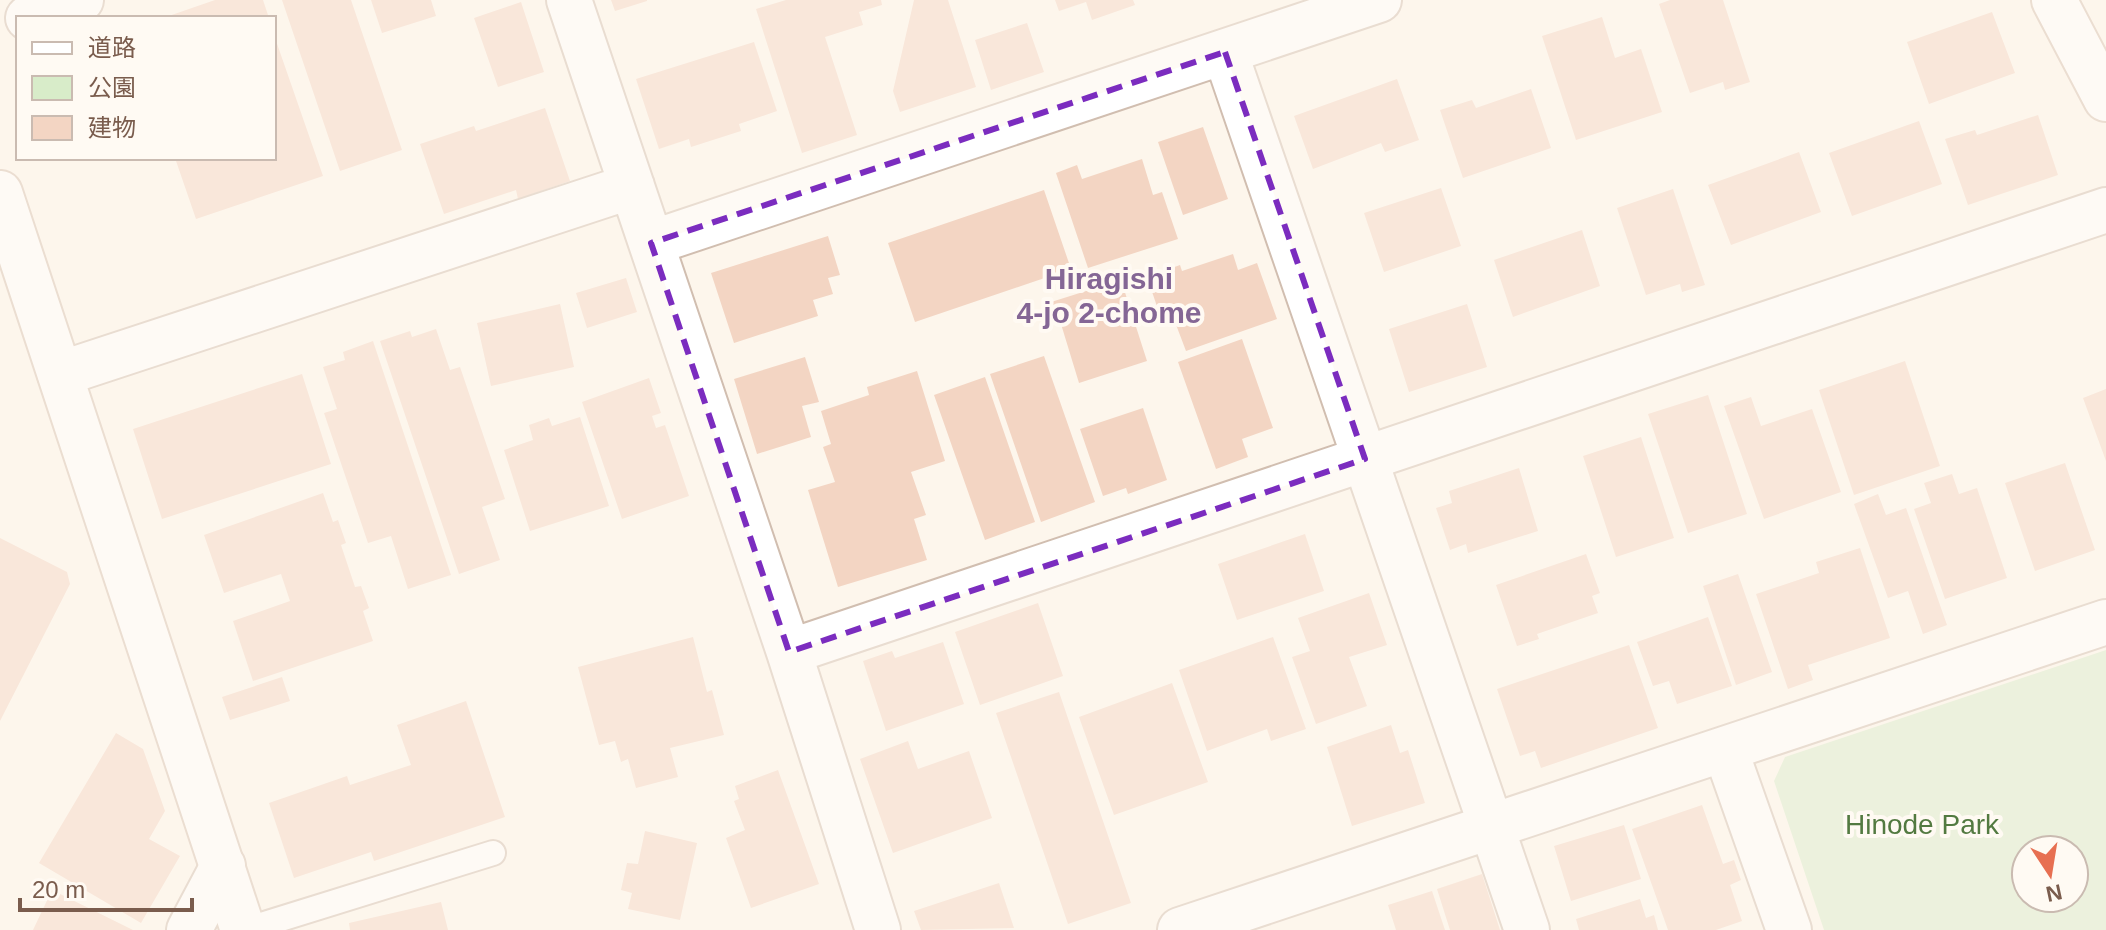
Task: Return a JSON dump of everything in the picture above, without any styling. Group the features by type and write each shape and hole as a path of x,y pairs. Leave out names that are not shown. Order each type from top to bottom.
{"street":[{"path":"34,16 81,0"},
{"path":"569,0 789,652 878,930"},
{"path":"651,243 1379,0"},
{"path":"2054,0 2106,99"},
{"path":"1225,52 1527,930"},
{"path":"60,374 632,186"},
{"path":"0,193 244,930"},
{"path":"789,652 2106,210"},
{"path":"1180,930 2106,622"},
{"path":"1725,749 1789,930"},
{"path":"189,930 223,866"}],"lane":[{"path":"244,930 493,853"}],"highlighted area":[{"path":"1225,52 1365,459 789,652 651,243"}],"green space":[{"name":"Hinode Park","path":"2106,650 2106,930 1824,930 1774,781 1785,757"}],"building":[{"path":"215,0 263,0 268,16 169,16"},
{"path":"282,0 351,0 402,150 340,171"},
{"path":"371,0 431,0 436,16 382,33"},
{"path":"611,0 647,0 647,1 615,11"},
{"path":"786,0 881,0 882,5 859,12 863,25 825,37 857,135 802,153 756,9"},
{"path":"914,0 948,0 976,87 900,112 893,91"},
{"path":"1055,0 1133,0 1135,5 1092,20 1086,2 1059,11"},
{"path":"1670,0 1723,0 1750,82 1725,90 1723,82 1690,93 1659,4"},
{"path":"521,2 544,72 498,87 474,18"},
{"path":"1992,12 2015,73 1929,104 1907,42"},
{"path":"1602,17 1615,58 1641,49 1662,112 1576,140 1542,36"},
{"path":"1027,23 1044,72 991,90 975,40"},
{"path":"276,41 323,176 196,219 176,160 276,160"},
{"path":"754,42 777,111 739,124 741,131 691,147 689,139 659,149 636,79"},
{"path":"1397,79 1419,140 1385,152 1381,143 1313,169 1294,116"},
{"path":"1531,89 1551,148 1463,178 1440,110 1472,100 1476,108"},
{"path":"545,108 570,181 518,199 516,190 444,214 420,144 474,126 476,131"},
{"path":"2038,115 2058,175 1968,205 1945,139 1975,130 1977,135"},
{"path":"1919,121 1942,184 1852,216 1829,153"},
{"path":"1203,127 1228,199 1183,215 1158,142"},
{"path":"1799,152 1821,212 1731,245 1708,185"},
{"path":"1142,159 1153,195 1162,192 1178,239 1088,268 1056,173 1077,165 1082,179"},
{"path":"1441,188 1461,246 1384,272 1364,213"},
{"path":"1673,189 1705,285 1682,292 1680,284 1646,295 1617,208"},
{"path":"1044,190 1071,269 915,322 888,243"},
{"path":"1582,230 1600,286 1513,317 1494,260"},
{"path":"828,236 840,275 828,278 833,294 813,300 818,316 734,343 711,273"},
{"path":"1233,254 1238,270 1257,263 1277,319 1186,351 1175,322 1164,327 1147,277 1180,265 1182,271"},
{"path":"626,278 637,312 587,328 576,293"},
{"path":"1121,280 1147,361 1079,383 1061,324 1055,326 1048,303"},
{"path":"560,304 574,367 491,386 477,323"},
{"path":"1467,304 1487,367 1409,392 1389,329"},
{"path":"436,329 450,370 460,367 505,499 482,507 500,560 459,574 380,341 410,331 412,337"},
{"path":"1242,339 1273,428 1242,439 1248,457 1216,469 1178,362"},
{"path":"373,341 451,575 408,589 391,536 368,543 324,413 337,409 323,367 345,360 343,352"},
{"path":"1044,356 1095,502 1041,522 990,374"},
{"path":"805,357 819,402 802,406 811,437 757,454 734,379"},
{"path":"1905,361 1940,466 1854,495 1819,390"},
{"path":"917,371 945,461 911,472 926,515 914,519 927,560 838,587 808,490 835,482 823,447 831,444 821,411 869,395 867,387"},
{"path":"302,374 331,464 162,519 133,429"},
{"path":"985,377 1035,522 985,540 934,395"},
{"path":"649,378 661,413 652,416 656,428 665,425 689,496 622,519 582,402"},
{"path":"2106,389 2106,461 2083,398"},
{"path":"1708,395 1747,514 1688,533 1648,414"},
{"path":"1751,397 1761,426 1812,409 1841,492 1764,519 1724,406"},
{"path":"1143,408 1167,480 1128,494 1126,488 1103,496 1080,429"},
{"path":"580,417 609,506 530,531 504,450 533,440 529,425 549,418 552,426"},
{"path":"1641,437 1674,538 1616,557 1583,456"},
{"path":"2065,463 2095,550 2035,571 2005,483"},
{"path":"1519,468 1538,531 1468,553 1466,544 1450,550 1436,508 1452,503 1449,491"},
{"path":"1952,474 1959,494 1977,488 2007,578 1945,599 1914,509 1931,503 1924,483"},
{"path":"323,493 333,522 338,520 346,543 341,545 355,587 361,586 369,608 363,611 373,641 253,681 233,621 290,601 281,574 224,593 204,535"},
{"path":"1878,494 1886,515 1906,508 1947,625 1923,634 1908,591 1888,598 1854,504"},
{"path":"1305,534 1324,591 1237,620 1218,564"},
{"path":"0,538 67,572 70,584 0,721"},
{"path":"1860,548 1890,638 1808,665 1813,680 1788,689 1756,594 1819,573 1816,562"},
{"path":"1586,554 1600,593 1592,596 1598,613 1537,634 1539,639 1517,646 1496,585"},
{"path":"1738,574 1772,672 1736,685 1703,586"},
{"path":"1369,593 1387,645 1349,657 1367,706 1316,724 1292,657 1310,651 1298,618"},
{"path":"1038,603 1063,676 980,705 955,632"},
{"path":"1708,617 1732,686 1677,704 1669,681 1653,686 1637,642"},
{"path":"693,637 707,692 712,690 724,735 670,748 678,777 636,788 628,759 621,762 615,741 599,745 578,667"},
{"path":"1273,637 1306,729 1271,741 1267,729 1207,751 1179,670"},
{"path":"943,642 964,704 886,731 863,661 892,651 895,658"},
{"path":"1629,645 1658,728 1541,768 1535,751 1520,756 1497,689"},
{"path":"282,677 290,701 230,720 222,697"},
{"path":"1172,683 1208,782 1114,815 1079,717"},
{"path":"1059,692 1131,903 1068,924 996,713"},
{"path":"466,701 505,817 374,861 371,852 294,878 269,803 347,776 350,785 411,765 397,725"},
{"path":"1391,725 1400,753 1408,750 1425,803 1352,826 1327,747"},
{"path":"116,733 143,749 165,811 149,839 180,856 141,923 39,863"},
{"path":"908,741 918,769 969,751 992,818 893,853 860,759"},
{"path":"778,770 819,884 751,908 726,838 745,830 734,801 739,799 735,786"},
{"path":"1702,805 1723,864 1734,860 1741,880 1730,885 1742,921 1716,930 1668,930 1632,829"},
{"path":"1624,825 1641,879 1571,901 1554,846"},
{"path":"645,831 697,843 680,920 628,909 632,893 621,890 627,863 638,864"},
{"path":"1482,874 1500,930 1450,930 1437,889"},
{"path":"999,883 1014,928 921,930 914,911"},
{"path":"52,890 133,930 33,930"},
{"path":"1432,891 1445,930 1396,930 1388,905"},
{"path":"1640,899 1646,918 1654,915 1658,930 1579,930 1576,919"},
{"path":"441,902 448,930 350,930 349,923"}],"district":[{"name":"Hiragishi 4-jo 2-chome","path":"1109,296"}]}
